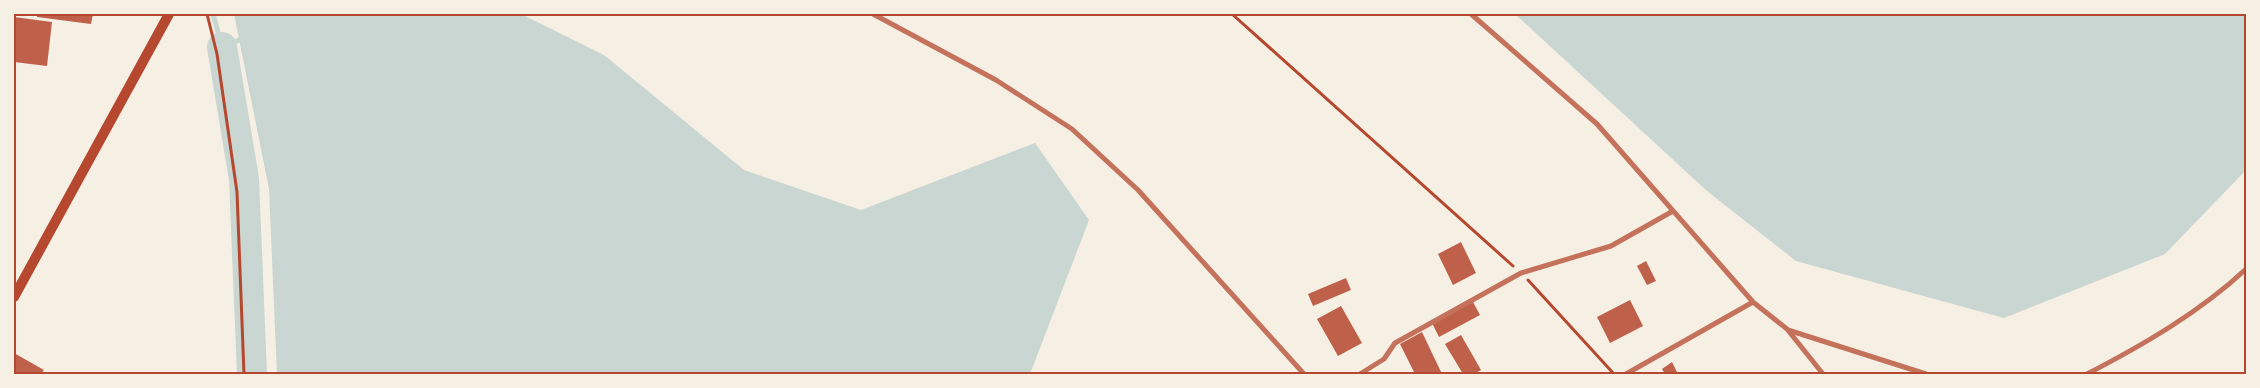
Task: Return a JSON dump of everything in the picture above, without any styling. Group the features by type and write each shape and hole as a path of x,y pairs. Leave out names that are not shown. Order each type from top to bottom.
{"main road":[{"path":"14,297 169,14"}],"street":[{"path":"873,14 996,80 1072,129 1138,190 1304,374"},
{"path":"1471,14 1597,124 1753,302 1787,329 1823,374"},
{"path":"1360,374 1384,359 1395,343 1521,273 1611,246 1673,211"},
{"path":"2087,374 2178,322 2232,282 2246,269"},
{"path":"1626,374 1753,302"},
{"path":"1787,329 1926,374"}],"path":[{"path":"207,14 217,54 237,192 244,374"},
{"path":"1232,14 1521,273 1614,374"}],"shaded area":[{"path":"234,14 521,14 604,55 744,170 861,210 1035,143 1089,220 1030,374 277,374 269,189"},
{"path":"1515,14 2246,14 2246,170 2165,254 2004,318 1796,261 1707,191"}],"building":[{"path":"37,14 93,14 91,24 37,17"},
{"path":"14,17 52,22 47,66 14,62"},
{"path":"1461,242 1476,273 1453,285 1438,254"},
{"path":"1646,261 1656,281 1647,285 1637,266"},
{"path":"1346,278 1351,290 1313,306 1308,294"},
{"path":"1630,300 1643,326 1610,343 1597,317"},
{"path":"1473,302 1480,315 1439,337 1432,323"},
{"path":"1341,306 1362,343 1338,356 1317,319"},
{"path":"1422,332 1442,374 1415,374 1400,344"},
{"path":"1461,335 1481,370 1474,374 1463,374 1445,344"},
{"path":"14,353 44,370 41,374 14,374"},
{"path":"1672,362 1678,374 1665,374 1662,369"}],"waterway":[{"path":"213,14 222,47 244,38"},
{"path":"222,47 244,179 252,374"}]}
